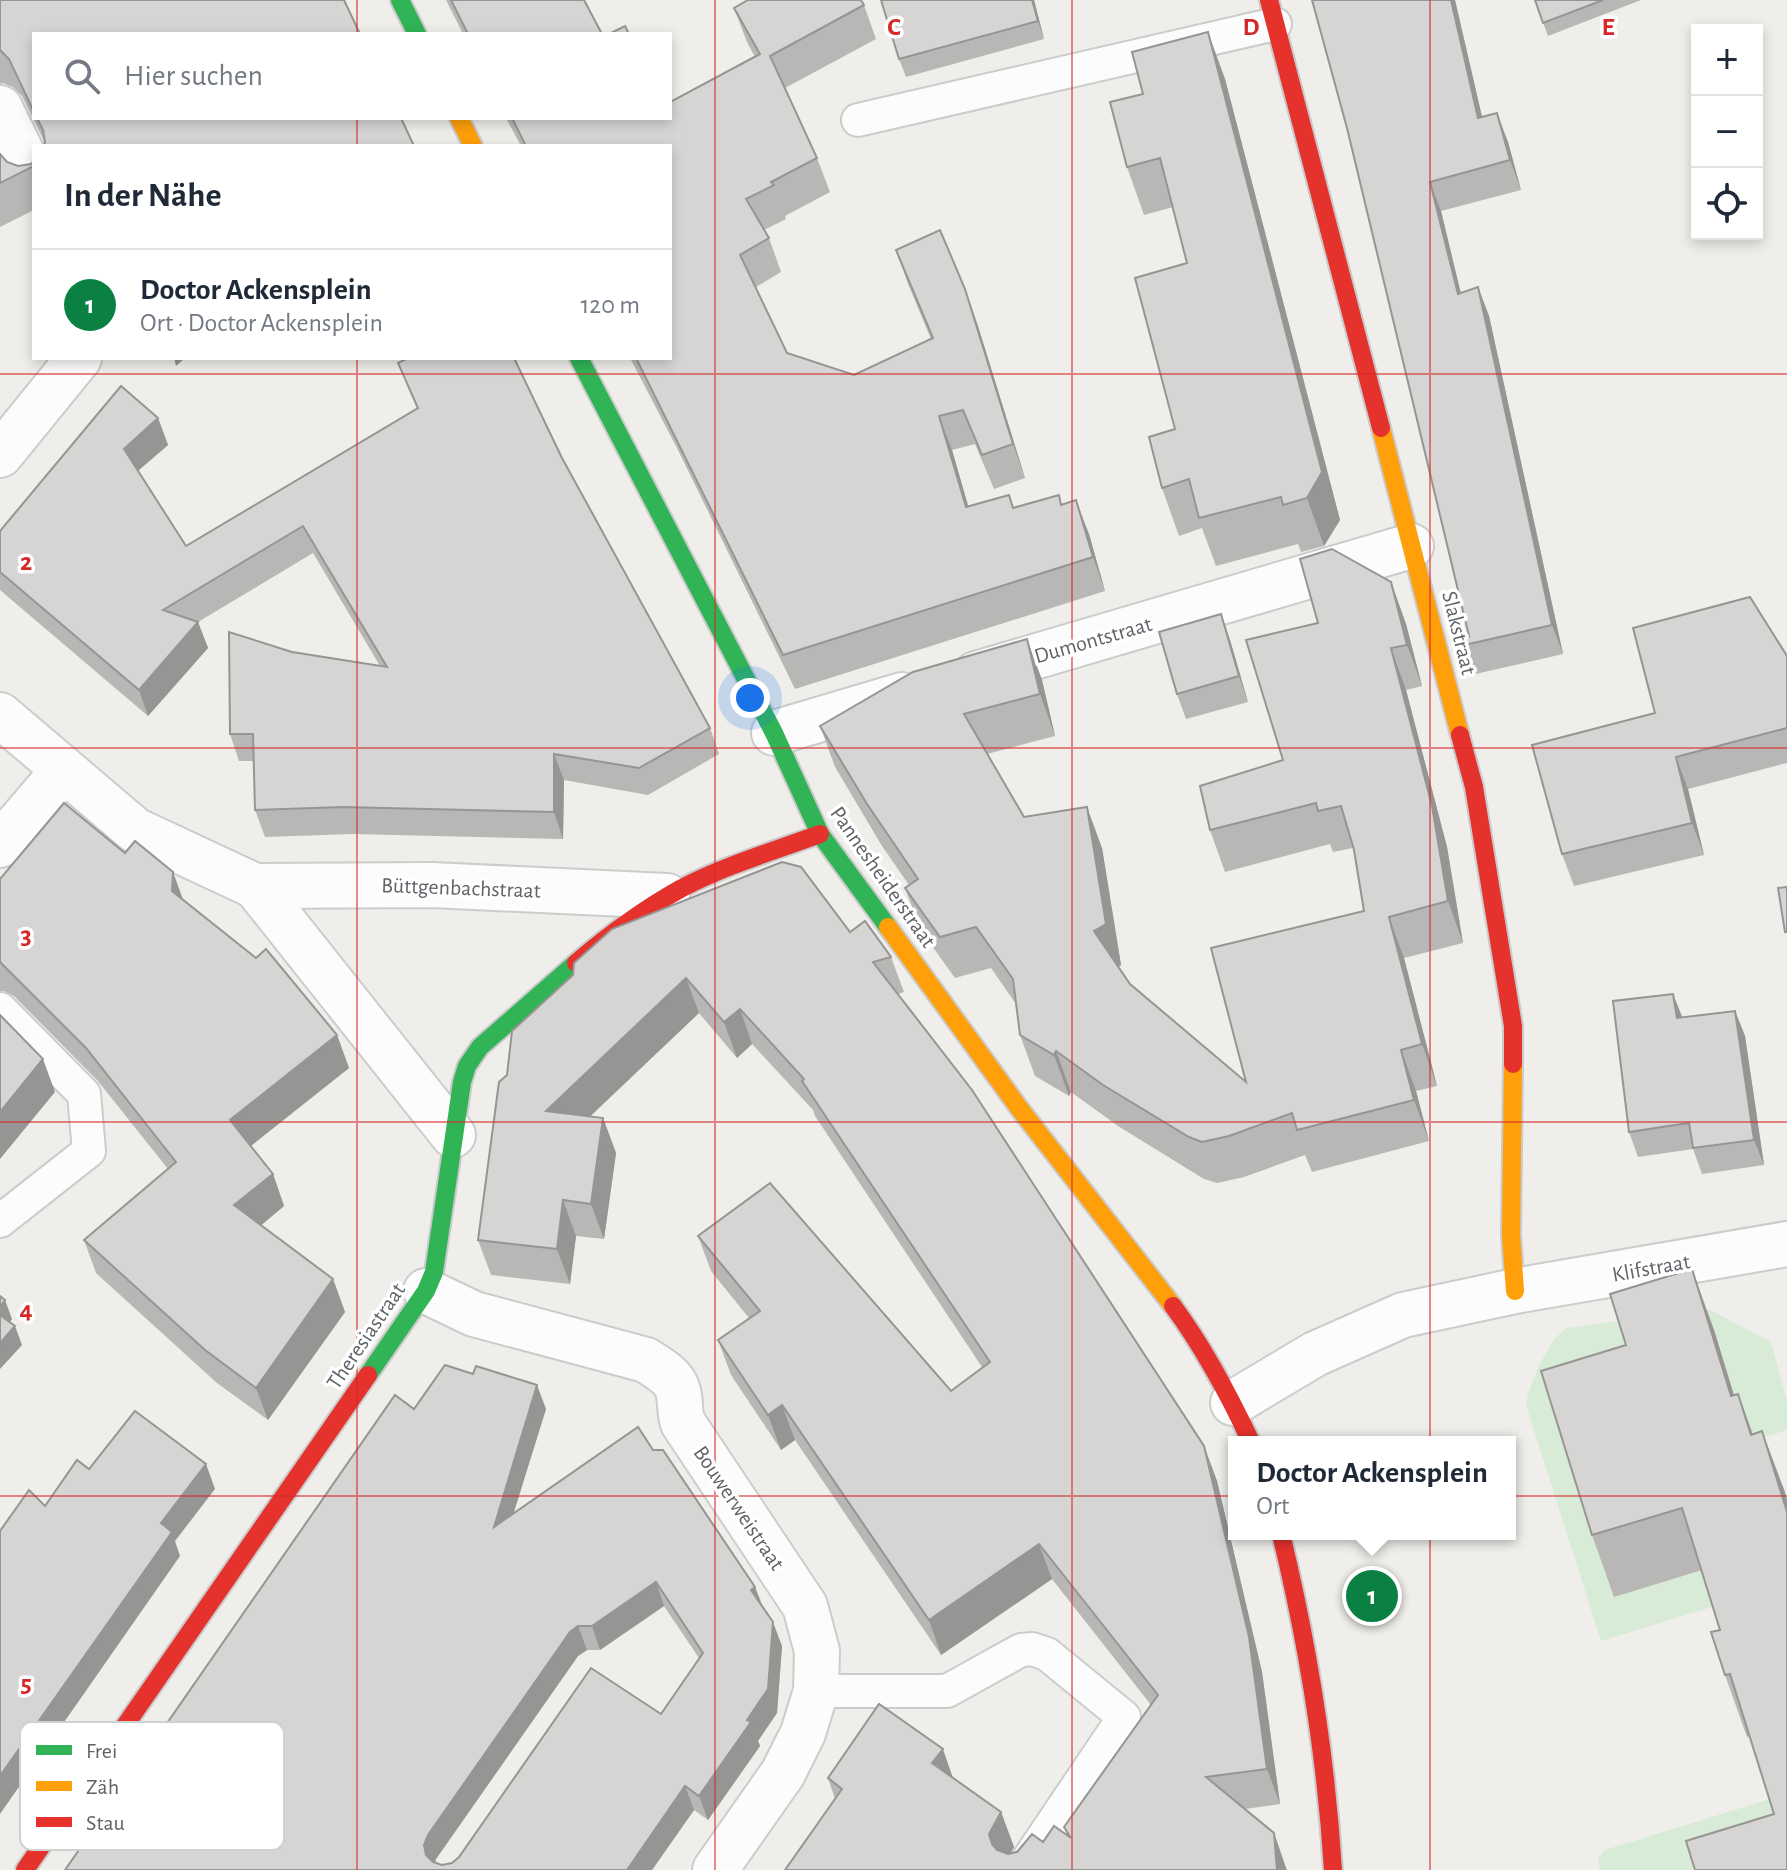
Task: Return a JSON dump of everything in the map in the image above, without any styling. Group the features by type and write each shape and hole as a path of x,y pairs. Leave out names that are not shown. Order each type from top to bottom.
{"street":[{"path":"400,0 416,32"},
{"name":"Slakstraat","path":"1272,12 1474,787 1513,1026 1511,1235 1515,1291"},
{"path":"0,108 32,174"},
{"path":"460,120 472,144"},
{"path":"0,455 77,360"},
{"name":"Pannesheiderstraat","path":"580,360 774,733 820,834 1019,1108 1130,1247 1189,1327 1242,1423"},
{"name":"Dumontstraat","path":"774,733 1411,546"},
{"name":"Büttgenbachstraat","path":"0,715 135,830 255,886 432,885 667,896"},
{"path":"0,845 64,770"},
{"name":"Theresiastraat","path":"128,1722 426,1291 440,1245 453,1135 467,1066 480,1047 611,933 667,896 718,871 820,834"},
{"name":"Büttgenbachstraat","path":"255,886 453,1135"},
{"name":"Klifstraat","path":"1242,1423 1315,1354 1403,1315 1515,1291 1787,1244"},
{"name":"Bouwerweistraat","path":"426,1291 474,1314 646,1360 664,1372 678,1389 678,1410 683,1423 805,1606 817,1651 816,1691 803,1733 783,1773 715,1870"},
{"path":"1282,1540 1304,1629 1325,1764 1333,1870"},
{"name":"Theresiastraat","path":"25,1870 39,1850"}],"lane":[{"path":"858,120 1272,12"},
{"path":"0,1009 84,1094 89,1151 0,1221"},
{"path":"816,1691 947,1691 1021,1650 1032,1649 1047,1654 1124,1717 1021,1870"}],"green space":[{"path":"1708,1309 1771,1342 1787,1402 1787,1430 1748,1442 1702,1570 1728,1602 1601,1641 1526,1405 1531,1386 1553,1341 1567,1328"},
{"path":"1773,1798 1787,1870 1600,1870 1598,1859 1605,1850"}],"building":[{"path":"0,0 344,0 359,32 32,32 32,108 9,59 0,50"},
{"path":"451,0 584,0 601,32 467,32"},
{"path":"748,0 861,0 864,5 770,56 817,158 746,199 769,238 740,255 787,353 854,375 933,338 896,250 940,230 965,289 1013,444 982,455 963,410 939,416 966,507 1009,495 1013,508 1059,495 1061,505 1076,500 1093,557 783,655 637,360 672,360 672,144 525,144 513,120 672,120 672,101 760,54 734,8"},
{"path":"881,0 1032,0 1038,21 899,59"},
{"path":"1312,0 1451,0 1478,118 1497,113 1510,160 1430,182 1458,294 1478,287 1552,625 1460,646 1455,628 1469,636 1347,128"},
{"path":"1535,0 1603,0 1543,23"},
{"path":"625,26 628,32 613,32"},
{"path":"1208,32 1322,472 1307,498 1283,505 1281,497 1199,518 1189,479 1162,488 1149,437 1175,429 1135,278 1187,263 1160,158 1127,167 1110,102 1143,94 1132,52"},
{"path":"38,120 402,120 413,144 44,144"},
{"path":"0,154 7,162 18,166 32,163 32,167 0,183"},
{"path":"404,360 515,360 562,458 710,728 639,768 554,754 554,812 343,807 255,810 253,734 230,734 229,632 292,652 387,667 303,526 163,610 198,622 139,690 0,572 0,531 121,386 158,418 124,449 186,546 418,408 398,363"},
{"path":"1332,549 1391,582 1407,645 1391,648 1432,806 1448,901 1389,917 1422,1044 1401,1050 1414,1100 1297,1130 1292,1113 1229,1136 1202,1142 1103,1085 1056,1051 1054,1055 1020,1035 1013,979 976,927 940,937 905,888 918,879 867,804 820,726 913,672 1027,639 1040,694 964,714 1024,817 1087,807 1106,924 1094,931 1130,984 1246,1082 1211,948 1364,911 1354,850 1341,806 1318,811 1316,803 1210,830 1200,786 1283,760 1246,640 1318,623 1300,559"},
{"path":"1750,597 1787,656 1787,728 1676,757 1692,823 1562,854 1532,745 1655,713 1633,628"},
{"path":"1221,614 1239,676 1177,694 1159,632"},
{"path":"64,803 125,853 135,841 173,872 172,891 256,958 266,949 337,1035 230,1120 273,1174 234,1205 333,1279 256,1388 205,1350 84,1240 176,1162 86,1048 0,962 0,879"},
{"path":"782,862 801,867 850,932 865,921 891,957 873,962 972,1090 1204,1446 1249,1637 1267,1769 1206,1777 1274,1833 1277,1870 785,1870 842,1789 828,1778 879,1704 943,1749 932,1763 1001,1812 989,1834 997,1850 1008,1854 1017,1852 1032,1834 1043,1842 1054,1826 1071,1838 1064,1827 1158,1695 1039,1544 929,1620 782,1405 768,1415 718,1340 760,1311 698,1236 770,1183 951,1391 990,1362 802,1081 804,1079 740,1009 724,1022 686,978 546,1111 603,1118 591,1204 563,1200 557,1249 478,1240 499,1082 507,1075 512,1031 573,975 574,963 612,929"},
{"path":"1787,887 1787,932 1785,932 1778,888"},
{"path":"1673,994 1677,1018 1735,1011 1754,1140 1693,1148 1689,1123 1629,1132 1613,1001"},
{"path":"0,1015 43,1059 0,1112"},
{"path":"1692,1269 1731,1396 1738,1394 1751,1435 1762,1431 1787,1512 1787,1870 1695,1870 1686,1841 1774,1814 1730,1674 1725,1675 1711,1632 1720,1630 1682,1508 1592,1535 1541,1371 1626,1345 1610,1294"},
{"path":"0,1315 15,1326 0,1343"},
{"path":"445,1365 473,1374 476,1366 537,1385 494,1527 638,1427 653,1450 663,1450 755,1587 751,1590 773,1622 768,1689 747,1720 751,1722 699,1796 685,1786 627,1870 65,1870 79,1850 284,1850 284,1722 168,1722 395,1395 414,1409","holes":["656,1582 703,1653 661,1714 591,1668 459,1857 452,1863 442,1865 426,1855 424,1845 428,1835 570,1632 578,1626 592,1626"]},
{"path":"135,1411 206,1464 161,1523 172,1532 38,1722 20,1722 20,1748 0,1776 0,1531 29,1490 45,1506 77,1460 89,1469"}],"traffic: fast":[{"path":"400,0 416,32"},
{"path":"580,360 774,733 820,834 888,927"},
{"path":"368,1375 426,1291 434,1272 462,1082 467,1066 480,1047 576,963"}],"traffic: slow":[{"path":"460,120 472,144"},
{"path":"1381,428 1460,735"},
{"path":"888,927 1019,1108 1173,1306"},
{"path":"1513,1064 1511,1235 1515,1291"}],"traffic: jam":[{"path":"1269,0 1381,428"},
{"path":"1460,735 1474,787 1513,1026 1513,1064"},
{"path":"576,963 627,923 682,888 733,865 820,834"},
{"path":"1173,1306 1215,1372 1248,1436"},
{"path":"128,1722 368,1375"},
{"path":"1282,1540 1300,1617 1314,1701 1326,1785 1333,1870"},
{"path":"25,1870 39,1850"}],"place":[{"name":"Doctor Ackensplein","path":"1372,1596"}]}
